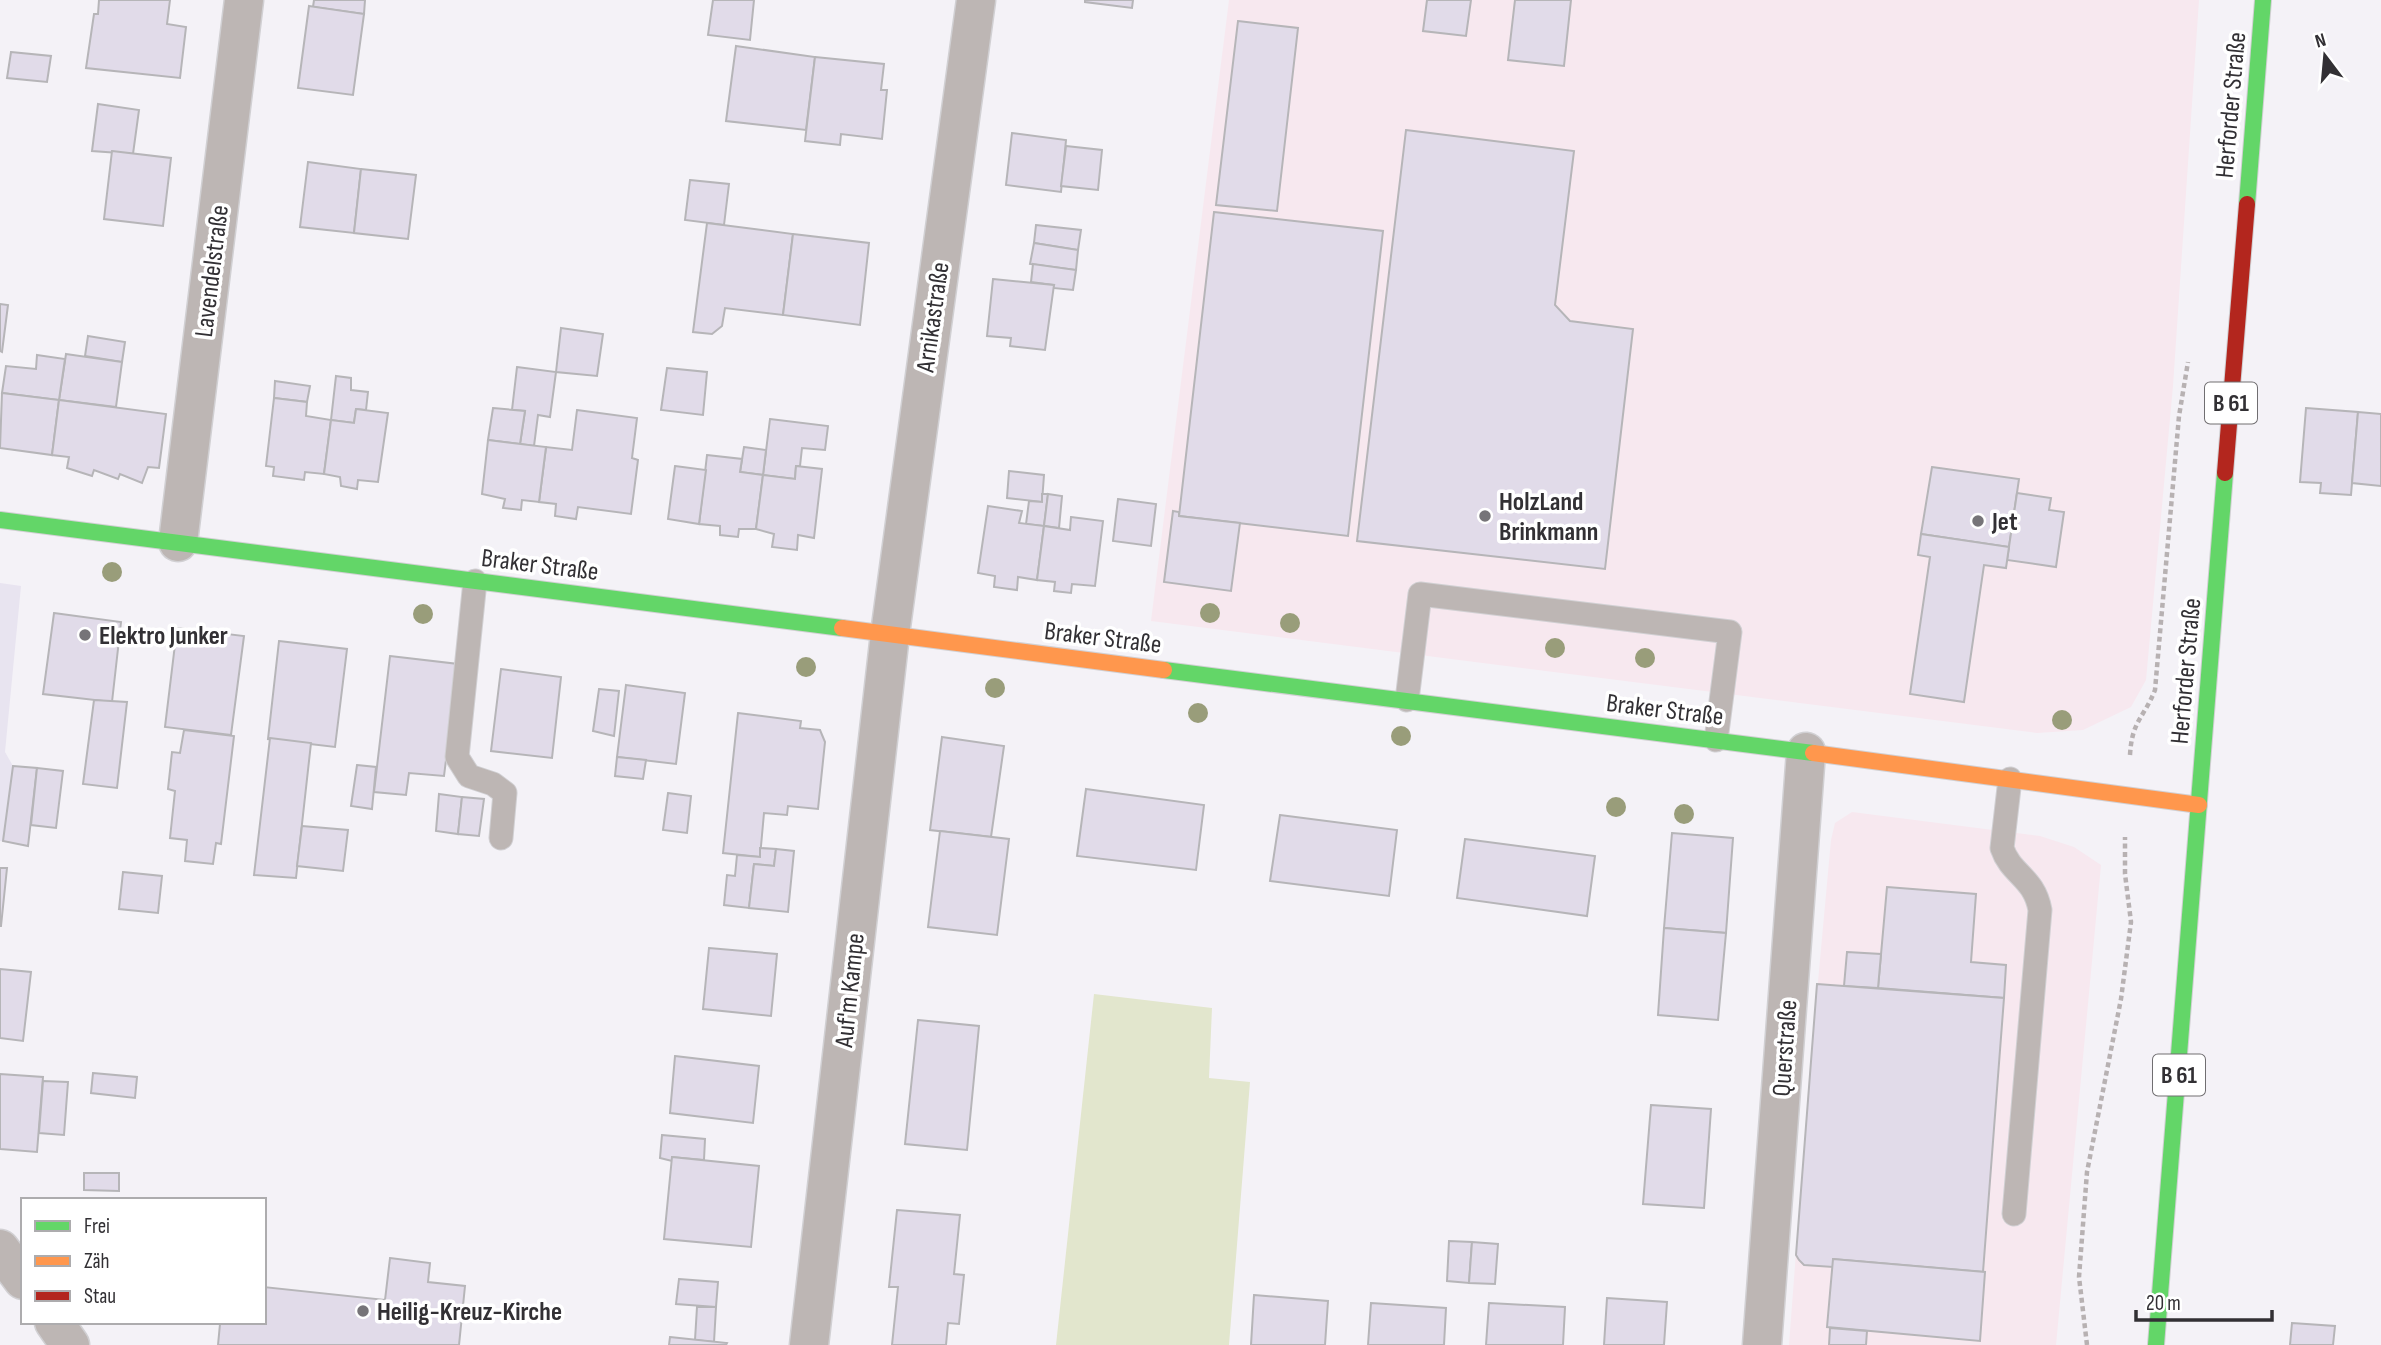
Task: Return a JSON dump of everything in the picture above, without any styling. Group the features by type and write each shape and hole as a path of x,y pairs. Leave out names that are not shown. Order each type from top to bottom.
{"main road":[{"name":"Herforder Straße","path":"2156,1345 2263,0"},
{"name":"Braker Straße","path":"0,520 1716,740 2199,805"}],"street":[{"name":"Lavendelstraße","path":"178,542 244,0"},
{"name":"Arnikastraße","path":"890,634 976,0"},
{"name":"Auf'm Kampe","path":"809,1345 890,634"},
{"name":"Querstraße","path":"1762,1345 1806,752"},
{"path":"0,1249 21,1277"},
{"path":"55,1324 70,1345"}],"lane":[{"path":"475,581 457,757 469,776 493,784 505,793 501,838"},
{"path":"1407,700 1420,594 1730,632 1716,740"},
{"path":"2010,779 2002,848 2006,859 2031,884 2040,910 2014,1214"}],"path":[{"path":"2087,1345 2079,1277 2087,1171 2122,999 2132,922 2126,874 2131,737 2138,717 2149,705 2155,690 2179,416 2190,353"}],"shaded area":[{"path":"1229,0 2199,0 2173,386 2146,680 2131,707 2083,730 2037,733 1151,621"},
{"path":"0,583 21,586 5,752 13,766 3,841 0,841"},
{"path":"1852,812 2040,836 2074,847 2101,865 2056,1345 1789,1345 1831,840 1835,823"}],"green space":[{"path":"1094,994 1212,1008 1209,1078 1250,1082 1229,1345 1056,1345"}],"building":[{"path":"99,0 170,0 167,24 186,27 180,78 86,68 94,14 98,14"},
{"path":"314,0 365,0 364,14 313,7"},
{"path":"713,0 754,0 750,40 708,35"},
{"path":"1085,0 1133,0 1132,8"},
{"path":"1427,0 1471,0 1466,36 1423,31"},
{"path":"1515,0 1571,0 1564,66 1508,60"},
{"path":"309,6 364,14 353,95 298,88"},
{"path":"1238,21 1298,28 1277,211 1216,205"},
{"path":"736,46 815,57 806,130 726,121"},
{"path":"11,52 51,56 47,82 7,78"},
{"path":"815,57 884,64 881,90 887,90 882,139 841,134 840,145 805,141"},
{"path":"98,104 139,110 133,154 92,151"},
{"path":"1406,130 1574,151 1555,305 1570,321 1633,329 1605,569 1357,541"},
{"path":"1012,133 1066,140 1061,192 1006,185"},
{"path":"1066,146 1102,150 1098,190 1061,186"},
{"path":"112,151 171,158 163,226 104,219"},
{"path":"308,162 361,169 354,233 300,227"},
{"path":"361,169 416,175 408,239 354,233"},
{"path":"690,180 729,184 724,225 685,220"},
{"path":"1214,212 1383,231 1348,536 1179,516"},
{"path":"707,223 793,234 783,315 725,308 722,326 712,334 693,332"},
{"path":"1036,225 1081,230 1078,250 1034,243"},
{"path":"793,234 869,243 860,325 783,315"},
{"path":"1034,243 1078,250 1076,270 1030,264"},
{"path":"1033,264 1076,270 1073,290 1031,282"},
{"path":"993,279 1054,285 1045,350 1010,346 1011,338 987,336"},
{"path":"0,304 8,305 2,352 0,351"},
{"path":"561,328 603,334 597,376 556,372"},
{"path":"88,336 125,342 122,362 85,356"},
{"path":"66,354 122,362 116,407 59,400"},
{"path":"37,355 65,359 59,400 2,393 6,366 36,369"},
{"path":"517,367 556,372 550,417 538,415 534,446 520,444 525,411 512,410"},
{"path":"667,368 707,372 703,415 661,410"},
{"path":"336,376 351,378 351,390 368,392 366,410 356,409 354,423 331,420"},
{"path":"275,381 310,386 307,402 274,398"},
{"path":"2,393 59,400 52,455 0,448"},
{"path":"274,398 307,402 306,416 331,420 324,474 305,472 304,480 273,476 274,467 266,466"},
{"path":"59,400 166,414 159,468 148,467 142,483 120,474 118,479 94,470 92,476 67,468 69,457 52,455"},
{"path":"493,408 525,411 520,444 488,440"},
{"path":"2306,408 2358,412 2351,495 2320,493 2321,483 2300,482"},
{"path":"356,409 388,413 378,482 358,480 357,489 341,486 340,477 324,474 331,420 354,423"},
{"path":"577,410 637,418 632,458 638,460 631,514 578,507 576,519 555,516 556,504 539,502 546,447 572,450"},
{"path":"2358,412 2381,414 2381,486 2352,483"},
{"path":"770,419 828,426 825,450 802,448 795,479 763,475"},
{"path":"488,440 546,447 539,502 522,500 521,510 503,508 505,499 482,494"},
{"path":"744,447 766,450 763,475 740,472"},
{"path":"707,455 742,459 740,472 763,475 756,529 739,529 738,537 720,535 720,526 699,524"},
{"path":"675,466 706,470 699,524 668,519"},
{"path":"796,466 822,469 814,538 798,535 797,550 772,547 774,534 756,529 763,475 795,479"},
{"path":"1932,467 2019,479 2009,547 1921,534"},
{"path":"1009,471 1044,475 1042,502 1007,498"},
{"path":"2017,493 2051,498 2049,510 2064,512 2056,567 2007,560"},
{"path":"1042,494 1048,494 1044,526 1026,524 1029,501 1042,502"},
{"path":"1048,494 1062,496 1059,528 1044,526"},
{"path":"1118,499 1156,504 1151,546 1113,541"},
{"path":"988,506 1022,511 1019,523 1044,526 1037,580 1018,577 1017,590 994,587 995,576 978,573"},
{"path":"1173,511 1179,512 1179,516 1240,523 1231,591 1164,582"},
{"path":"1071,517 1103,521 1095,586 1072,584 1071,593 1054,591 1055,582 1037,580 1044,526 1070,530"},
{"path":"1921,534 2009,547 2006,568 1984,565 1964,702 1910,694 1930,557 1918,555"},
{"path":"54,613 121,622 112,702 43,694"},
{"path":"177,628 244,636 231,735 165,727"},
{"path":"279,641 347,649 335,747 268,739"},
{"path":"390,656 458,664 444,776 409,773 406,795 374,792"},
{"path":"501,669 561,677 552,758 491,751"},
{"path":"626,685 685,693 676,764 617,757"},
{"path":"599,689 619,691 614,736 593,731"},
{"path":"94,700 127,702 117,788 83,784"},
{"path":"738,713 801,721 800,728 820,730 825,742 818,809 788,806 787,815 764,813 760,857 723,853"},
{"path":"184,730 234,736 221,844 216,843 213,864 185,861 187,840 170,838 175,791 168,789 172,752 180,753"},
{"path":"942,737 1004,746 991,837 930,830"},
{"path":"270,738 311,743 296,878 254,875"},
{"path":"617,757 646,760 643,779 615,776"},
{"path":"357,765 376,767 372,809 351,806"},
{"path":"13,766 37,768 28,846 3,841"},
{"path":"37,768 63,771 56,828 31,825"},
{"path":"1086,789 1204,805 1196,870 1077,856"},
{"path":"668,793 691,796 687,833 663,830"},
{"path":"439,794 462,797 458,834 436,831"},
{"path":"462,797 484,799 479,836 458,834"},
{"path":"1280,815 1397,830 1389,896 1270,881"},
{"path":"302,826 348,830 343,871 297,866"},
{"path":"940,831 1009,839 997,935 928,927"},
{"path":"1672,833 1733,838 1726,933 1664,928"},
{"path":"1465,839 1595,856 1587,916 1457,898"},
{"path":"760,848 776,849 774,866 754,864 749,908 724,905 727,875 735,876 737,855 760,857"},
{"path":"776,849 794,851 788,912 749,908 754,864 774,866"},
{"path":"0,868 7,868 1,926 0,926"},
{"path":"123,872 162,876 158,913 119,909"},
{"path":"1887,887 1976,894 1971,962 2006,965 2004,998 1878,988"},
{"path":"1664,928 1726,933 1718,1020 1658,1015"},
{"path":"709,948 777,954 771,1016 703,1009"},
{"path":"1847,952 1881,954 1878,988 1844,986"},
{"path":"0,969 31,972 23,1041 0,1038"},
{"path":"1817,984 2004,998 1983,1272 1833,1259 1833,1267 1804,1265 1796,1255"},
{"path":"918,1020 979,1026 967,1150 905,1144"},
{"path":"675,1056 759,1066 753,1123 670,1113"},
{"path":"93,1073 137,1077 135,1098 91,1093"},
{"path":"0,1074 43,1077 37,1152 0,1149"},
{"path":"43,1081 68,1082 64,1135 39,1133"},
{"path":"1651,1105 1711,1109 1704,1208 1643,1204"},
{"path":"662,1135 705,1139 704,1160 672,1157 672,1161 660,1158"},
{"path":"672,1157 759,1166 751,1247 664,1239"},
{"path":"84,1173 119,1173 119,1191 84,1190"},
{"path":"897,1210 960,1215 954,1274 964,1275 959,1324 948,1323 946,1345 892,1345 898,1287 889,1287"},
{"path":"1449,1241 1472,1242 1469,1283 1447,1281"},
{"path":"1472,1242 1498,1244 1495,1284 1469,1283"},
{"name":"Heilig-Kreuz-Kirche","path":"390,1258 430,1263 428,1282 465,1286 459,1345 218,1345 220,1324 266,1324 266,1287 385,1300"},
{"path":"1833,1259 1985,1272 1980,1341 1827,1327"},
{"path":"679,1279 718,1282 716,1307 676,1304"},
{"path":"1254,1295 1328,1301 1325,1345 1251,1345"},
{"path":"1607,1298 1667,1302 1664,1345 1604,1345"},
{"path":"1371,1303 1446,1308 1444,1345 1368,1345"},
{"path":"1489,1303 1565,1307 1563,1345 1486,1345"},
{"path":"697,1307 716,1307 714,1342 695,1340"},
{"path":"2292,1323 2335,1326 2333,1345 2290,1345"},
{"path":"1830,1328 1867,1331 1866,1345 1829,1345"},
{"path":"670,1337 727,1343 669,1345"}],"traffic: fast":[{"path":"2247,204 2263,0"},
{"path":"2156,1345 2225,473"},
{"path":"0,520 842,628"},
{"path":"1164,670 1813,753"}],"traffic: slow":[{"path":"842,628 1164,670"},
{"path":"1813,753 2199,805"}],"traffic: jam":[{"path":"2225,473 2247,204"}],"place":[{"name":"HolzLand Brinkmann","path":"1485,516"},
{"name":"Jet","path":"1978,521"},
{"name":"Elektro Junker","path":"85,635"},
{"name":"Heilig-Kreuz-Kirche","path":"363,1311"}]}
